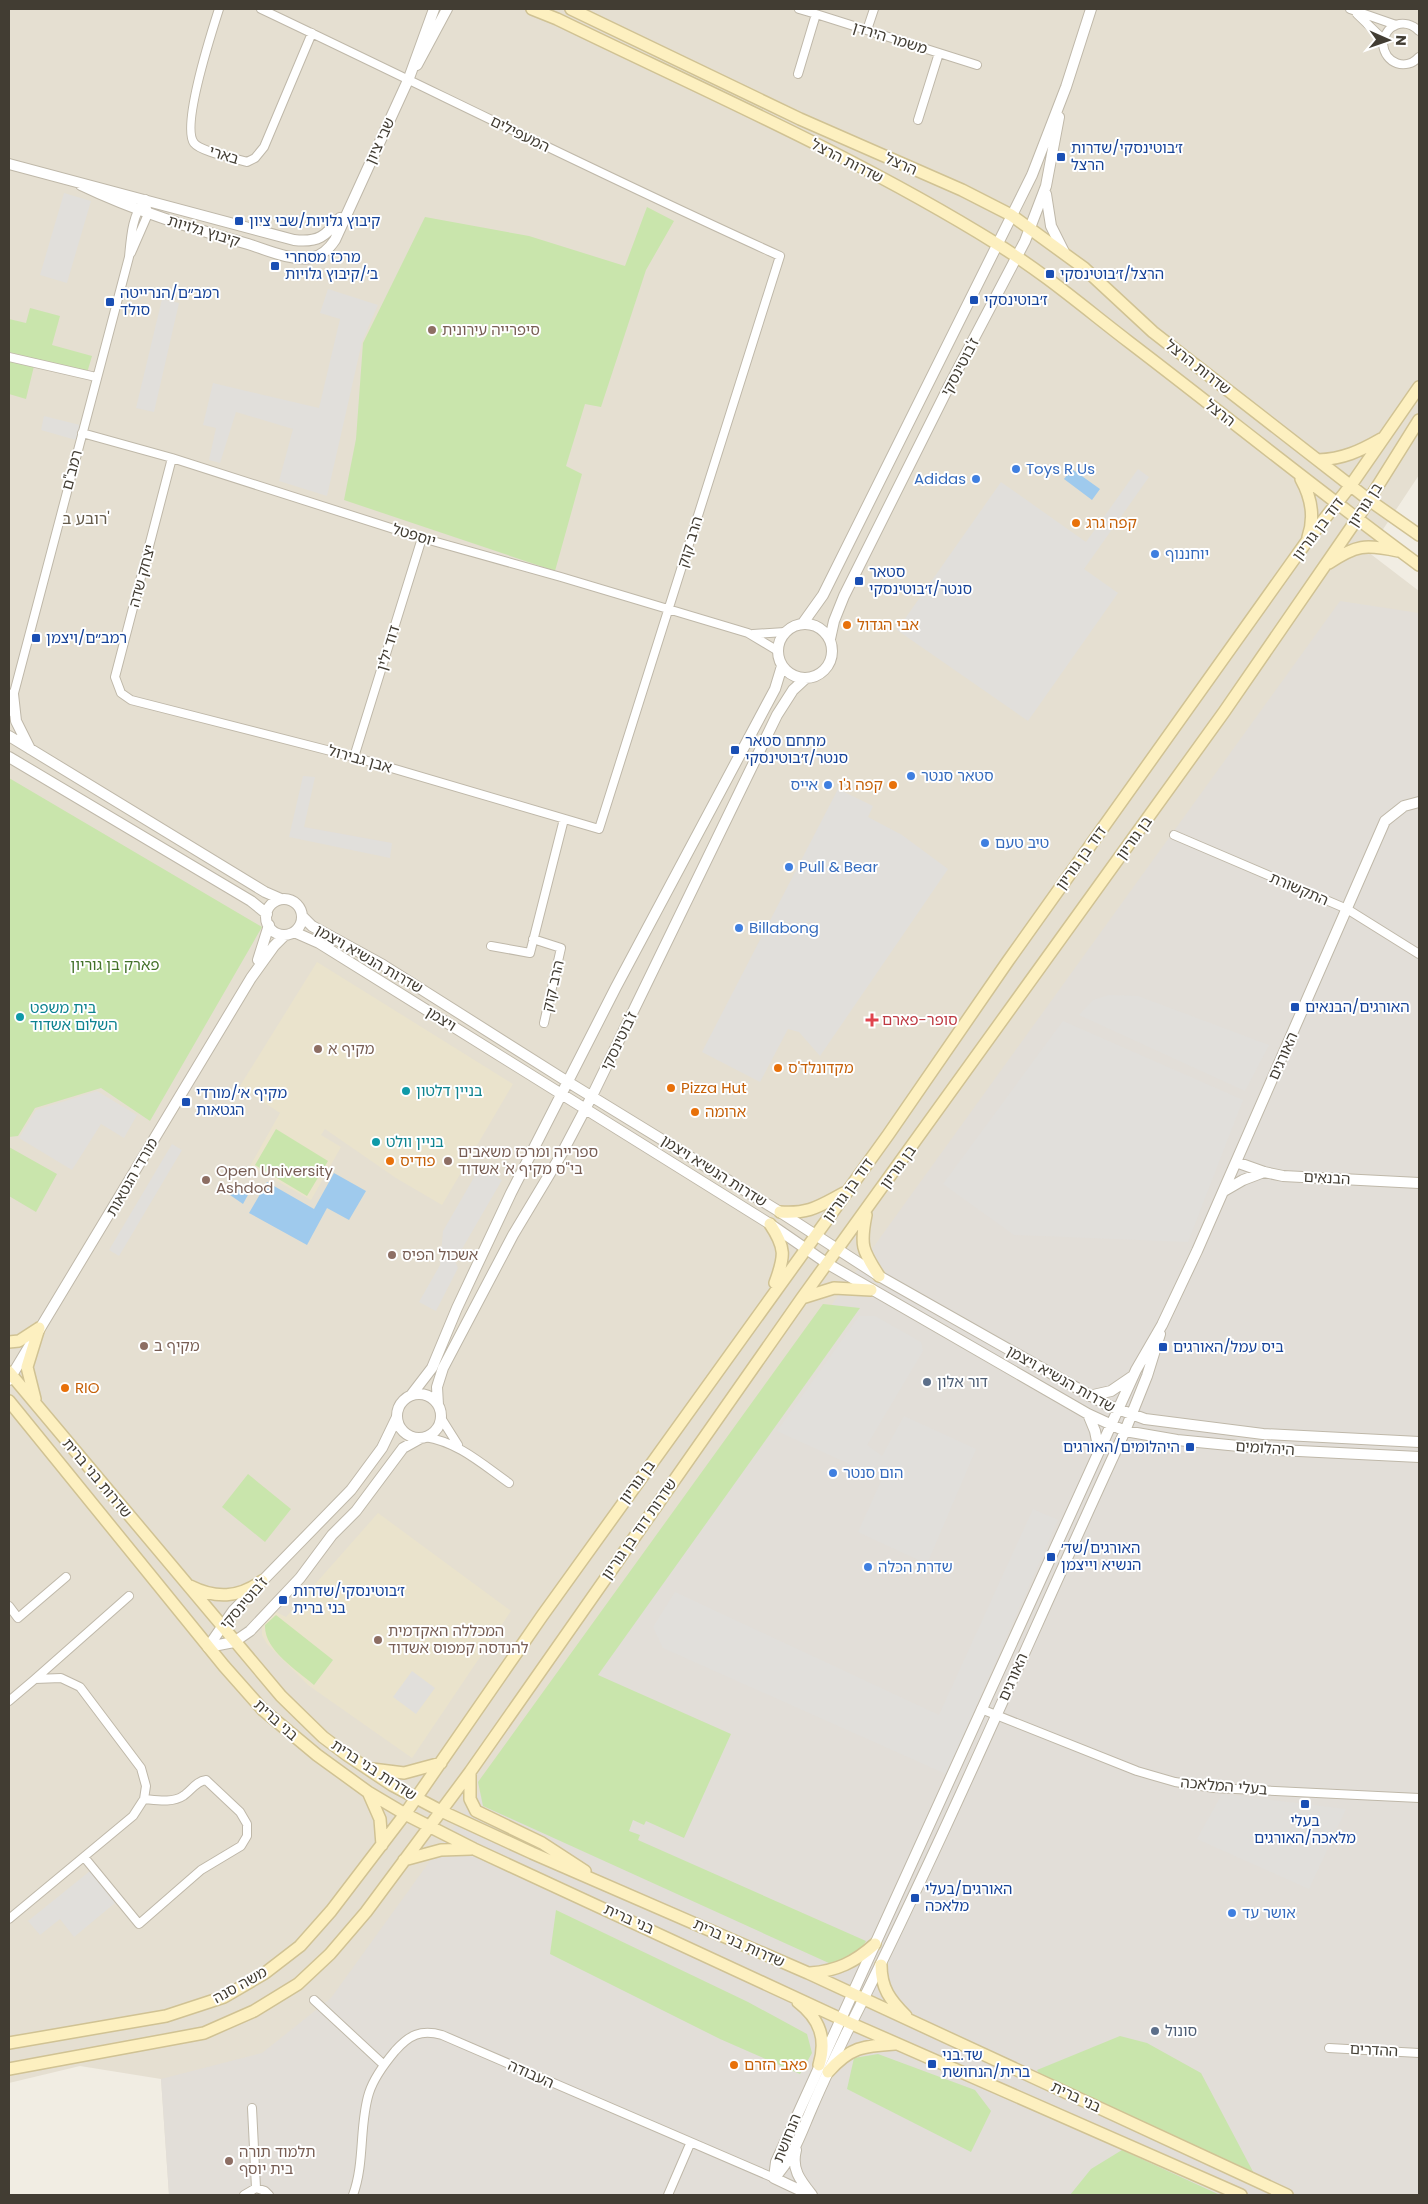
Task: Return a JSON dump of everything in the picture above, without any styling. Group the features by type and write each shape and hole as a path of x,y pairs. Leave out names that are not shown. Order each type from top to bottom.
{"main road":[{"name":"שדרות הרצל","path":"532,9 557,19 898,187 1018,258 1141,351"},
{"name":"שדרות הרצל","path":"571,9 872,151"},
{"name":"הרצל","path":"872,151 962,190 1012,215"},
{"name":"שדרות הרצל","path":"1012,215 1064,252 1153,332 1318,460"},
{"name":"הרצל","path":"1141,351 1298,475"},
{"path":"1351,485 1419,387"},
{"name":"בן גוריון","path":"839,1249 1224,712 1357,519 1419,420"},
{"path":"1318,460 1337,459 1356,454 1384,437"},
{"path":"1318,460 1369,500 1419,535"},
{"path":"1298,475 1419,564"},
{"path":"1298,475 1310,496 1312,519 1307,542"},
{"name":"דוד בן גוריון","path":"815,1234 848,1191 1008,961 1307,542 1351,485"},
{"path":"1323,567 1357,547 1377,547 1402,552"},
{"path":"780,1212 800,1213 811,1210 848,1191"},
{"path":"868,1209 862,1244 864,1253 879,1276"},
{"path":"770,1224 782,1241 783,1253 782,1266 770,1297"},
{"path":"770,1297 815,1234"},
{"name":"שדרות דוד בן גוריון","path":"430,1827 802,1298 839,1249"},
{"path":"802,1298 834,1288 871,1290"},
{"name":"בן גוריון","path":"592,1546 770,1297"},
{"path":"9,1342 19,1340 39,1328"},
{"path":"37,1406 30,1384 28,1367 39,1328"},
{"name":"שדרות בני ברית","path":"10,1376 222,1628 304,1720 367,1769 416,1798 532,1853 808,1973 864,2000"},
{"name":"שדרות בני ברית","path":"9,1401 31,1431 208,1647"},
{"path":"9,1419 31,1431"},
{"name":"שדרות דוד בן גוריון","path":"405,1814 592,1546"},
{"path":"185,1583 202,1592 220,1596 237,1594 262,1581"},
{"name":"בני ברית","path":"208,1647 263,1710 317,1755 368,1792 405,1814"},
{"path":"367,1769 404,1773 441,1763"},
{"path":"470,1772 470,1799 476,1811 562,1855 596,1880"},
{"path":"368,1792 379,1814 382,1845"},
{"name":"שדרות בני ברית","path":"405,1814 474,1849"},
{"name":"משה סנה","path":"9,2043 166,2016 224,1997 265,1973 300,1946 331,1911 405,1814"},
{"name":"משה סנה","path":"9,2069 204,2033 254,2011 298,1984 330,1954 366,1912 430,1827"},
{"path":"404,1860 441,1850 474,1849"},
{"name":"בני ברית","path":"474,1849 783,1990"},
{"path":"808,1973 844,1966 858,1958 875,1944"},
{"path":"882,1965 882,1981 887,1994 911,2021"},
{"path":"783,1990 810,2013 819,2026 823,2042 823,2068 854,2050 897,2044"},
{"name":"שדרות בני ברית","path":"783,1990 852,2024 1107,2136"},
{"name":"בני ברית","path":"864,2000 1287,2195"},
{"name":"בני ברית","path":"1107,2136 1241,2195"}],"street":[{"name":"בארי","path":"219,9 196,90 191,132 193,142 199,147 247,162 255,158 264,146 312,33"},
{"name":"המעפילים","path":"261,9 409,78 646,196 780,256"},
{"name":"שבי ציון","path":"409,78 434,9"},
{"name":"שבי ציון","path":"329,249 409,78 447,9"},
{"name":"משמר הירדן","path":"799,9 977,65"},
{"path":"867,30 874,9"},
{"name":"ז'בוטינסקי","path":"803,623 823,595 1038,160 1066,87 1092,9"},
{"path":"1351,9 1396,25 1406,24 1419,31"},
{"path":"1351,9 1383,39"},
{"path":"798,74 816,14"},
{"path":"1396,25 1388,30 1383,39 1385,54 1394,62 1409,64 1419,57"},
{"name":"משמר הירדן","path":"918,120 939,53"},
{"name":"ז'בוטינסקי","path":"830,639 834,621 844,596 949,386 1018,258 1031,228 1046,186 1066,87"},
{"name":"קיבוץ גלויות","path":"9,164 81,185 145,199 294,240 312,242"},
{"name":"קיבוץ גלויות","path":"81,185 148,214 288,256 314,258 329,249"},
{"path":"1046,186 1051,226 1064,252"},
{"path":"145,199 148,214"},
{"name":"רמב\"ם","path":"9,712 11,696 129,257 137,210 145,199"},
{"name":"שבי ציון","path":"312,242 325,236 351,203"},
{"name":"רמב\"ם","path":"129,257 148,214"},
{"name":"הרב קוק","path":"599,829 780,256"},
{"path":"9,357 96,377"},
{"name":"יוספטל","path":"82,433 172,458 422,538 748,633 778,650"},
{"name":"יצחק שדה","path":"121,693 115,677 172,458"},
{"name":"דוד ילין","path":"354,757 422,538"},
{"path":"803,623 819,627 830,639 832,653 828,666 816,676 806,678 794,676 782,666 778,650 780,639 785,632 803,623"},
{"name":"יוספטל","path":"748,633 785,632"},
{"name":"ז'בוטינסקי","path":"412,1394 432,1368 460,1300 562,1094 775,689 782,666"},
{"name":"ז'בוטינסקי","path":"438,1405 437,1386 442,1368 513,1235 592,1096 777,715 793,690 806,678"},
{"name":"אבן גבירול","path":"121,693 131,700 354,757 599,829"},
{"path":"11,696 16,721 30,750"},
{"path":"9,736 265,892 295,903 302,916 300,925 290,933 276,932 269,926 267,914 270,906 281,899"},
{"path":"9,757 251,901 267,914"},
{"name":"האורגים","path":"851,1994 1146,1349 1162,1325 1224,1190 1385,821 1404,806 1419,802"},
{"path":"533,939 564,819"},
{"name":"התקשורת","path":"1174,835 1347,909 1419,954"},
{"name":"שדרות הנשיא ויצמן","path":"302,916 312,926 383,965 568,1082 780,1212 879,1276 1089,1396 1132,1415"},
{"name":"מורדי הגטאות","path":"251,978 266,941 269,926"},
{"name":"מורדי הגטאות","path":"10,1376 92,1245 251,978 274,946 290,933"},
{"name":"ויצמן","path":"290,933 319,943 562,1094"},
{"name":"הרב קוק","path":"491,946 530,953 533,939 561,948 544,1023"},
{"name":"שדרות הנשיא ויצמן","path":"562,1094 770,1224 828,1264 871,1290 1088,1414 1112,1425"},
{"name":"הבנאים","path":"1236,1162 1264,1172 1283,1176 1419,1183"},
{"path":"1224,1190 1264,1172"},
{"name":"האורגים","path":"852,2024 882,1965 1125,1431 1153,1359 1162,1325"},
{"path":"1089,1396 1111,1391 1134,1375"},
{"path":"463,1450 453,1439 441,1418 438,1405 427,1395 412,1394 401,1403 397,1417 399,1426 406,1433 450,1443 463,1450 509,1483"},
{"path":"1088,1414 1095,1431 1099,1451"},
{"name":"היהלומים","path":"1132,1415 1162,1422 1263,1434 1419,1442"},
{"name":"ז'בוטינסקי","path":"208,1647 233,1611 351,1490 382,1448 397,1417"},
{"path":"423,1437 436,1430 441,1418"},
{"name":"היהלומים","path":"1112,1425 1125,1431 1160,1438 1226,1445 1419,1457"},
{"name":"ז'בוטינסקי","path":"208,1647 234,1642 250,1631 300,1578 332,1535 370,1495 403,1448 423,1437"},
{"path":"9,1606 18,1618 66,1578"},
{"path":"9,1701 129,1596"},
{"path":"9,1919 133,1816 144,1799 146,1786 141,1768 87,1694 73,1683 61,1678 35,1679"},
{"name":"בעלי המלאכה","path":"981,1709 1137,1771 1182,1784 1214,1788 1419,1798"},
{"path":"84,1856 139,1924 201,1870 241,1846 248,1836 247,1824 240,1812 206,1780 200,1781 182,1797 170,1800 144,1799"},
{"name":"הנחושת","path":"774,2178 783,2169 801,2134 840,2017 851,1994"},
{"path":"314,2000 384,2065"},
{"name":"הנחושת","path":"774,2178 776,2162 823,2068 852,2024"},
{"name":"העבודה","path":"353,2195 358,2176 368,2094 384,2065 404,2040 413,2034 433,2032 811,2195"},
{"name":"ההדרים","path":"1329,2048 1419,2053"},
{"path":"252,2108 256,2188"},
{"path":"801,2134 794,2160 795,2172 811,2195"},
{"path":"668,2195 690,2144"},
{"path":"244,2195 256,2188 265,2191 269,2195"}],"shaded area":[{"path":"9,9 1419,9 1419,475 1368,552 1419,591 1419,2195 169,2195 161,2079 80,2066 9,2083"},
{"path":"64,193 91,201 67,283 40,275"},
{"path":"328,289 378,305 362,342 327,496 279,481 293,429 236,412 220,463 209,460 216,428 203,425 213,383 319,408 340,319 320,313"},
{"path":"162,299 179,303 154,412 136,408"},
{"path":"44,416 80,425 76,440 41,430"},
{"path":"1138,469 1149,477 1084,569 1118,593 1028,721 897,630 1001,482 1086,542"},
{"path":"1340,601 1419,613 1419,2195 169,2195 161,2079 262,2053 331,1998"},
{"path":"303,776 315,777 304,827 392,843 390,858 289,837"},
{"path":"838,789 873,806 868,817 902,835 948,869 820,1056 799,1032 788,1029 760,1082 702,1052"},
{"path":"317,962 513,1084 442,1205 396,1178 325,1129 321,1135 341,1147 311,1200 250,1166 280,1113 240,1086"},
{"path":"1109,995 1138,996 1269,1045 1245,1091 1079,1015 1093,1000"},
{"path":"1063,1021 1243,1100 1188,1242 1014,1235 943,1184"},
{"path":"97,1091 137,1115 124,1138 101,1124 72,1170 19,1138 36,1110"},
{"path":"172,1144 182,1150 119,1256 109,1250"},
{"path":"480,1167 502,1180 455,1261 458,1268 436,1311 419,1302 440,1265 443,1231"},
{"path":"859,1316 875,1316 921,1342 923,1351 867,1445 882,1456 904,1416 976,1449 927,1564 858,1532 882,1479 777,1431"},
{"path":"1033,1509 1058,1520 946,1774 663,1648 653,1627 675,1592 939,1715"},
{"name":"המכללה האקדמית להנדסה קמפוס אשדוד","path":"378,1513 511,1611 412,1758 308,1685 267,1644 262,1635 262,1624 276,1612 286,1617"},
{"path":"412,1671 435,1688 416,1714 393,1697"},
{"path":"1222,1794 1346,1809 1309,1889 1197,1839"},
{"path":"90,1871 115,1903 74,1937 60,1919 40,1935 28,1921"}],"green space":[{"path":"647,207 674,221 646,270 601,407 585,404 566,466 582,474 555,571 344,500 356,439 363,343 425,217 529,236 625,266"},
{"path":"30,308 60,316 52,345 92,356 87,373 9,352 9,319 26,323"},
{"path":"9,360 34,366 26,399 9,394"},
{"name":"פארק בן גוריון","path":"9,778 262,927 150,1121 101,1088 35,1108 18,1136 9,1137"},
{"path":"276,1129 328,1161 307,1196 255,1165"},
{"path":"9,1147 57,1174 36,1212 9,1196"},
{"path":"823,1304 860,1308 598,1675 731,1734 684,1838 646,1821 644,1825 633,1820 629,1831 640,1835 638,1840 866,1941 856,1954 831,1964 483,1806 478,1782"},
{"path":"248,1474 291,1509 265,1542 222,1507"},
{"path":"276,1615 333,1660 314,1685 290,1666 270,1643 265,1625"},
{"path":"556,1910 748,2002 807,2034 812,2053 800,2074 720,2039 550,1954"},
{"path":"1120,2036 1147,2043 1201,2073 1259,2183 1044,2082 1037,2070"},
{"path":"878,2054 975,2090 991,2111 971,2152 847,2089 854,2058"},
{"path":"1122,2150 1220,2195 1070,2195 1091,2169"}],"water":[{"path":"1072,469 1100,489 1092,500 1064,479"},
{"path":"334,1173 366,1191 349,1220 327,1208 307,1245 249,1213 267,1182 314,1209"},
{"path":"245,1188 249,1193 243,1204 230,1195 232,1189 238,1190"}],"place":[{"name":"ז׳בוטינסקי/שדרות הרצל","path":"1061,157"},
{"name":"קיבוץ גלויות/שבי ציון","path":"239,221"},
{"name":"מרכז מסחרי ב׳/קיבוץ גלויות","path":"275,266"},
{"name":"הרצל/ז׳בוטינסקי","path":"1050,274"},
{"name":"ז׳בוטינסקי","path":"974,300"},
{"name":"רמב״ם/הנרייטה סולד","path":"110,302"},
{"name":"סיפרייה עירונית","path":"432,330"},
{"name":"Toys R Us","path":"1016,469"},
{"name":"Adidas","path":"976,479"},
{"name":"קפה גרג","path":"1076,523"},
{"name":"יוחננוף","path":"1155,554"},
{"name":"סטאר סנטר/ז׳בוטינסקי","path":"859,581"},
{"name":"אבי הגדול","path":"847,625"},
{"name":"רמב״ם/ויצמן","path":"36,638"},
{"name":"מתחם סטאר סנטר/ז׳בוטינסקי","path":"735,750"},
{"name":"סטאר סנטר","path":"911,776"},
{"name":"אייס","path":"828,785"},
{"name":"קפה ג'ו","path":"893,785"},
{"name":"טיב טעם","path":"985,843"},
{"name":"Pull & Bear","path":"789,867"},
{"name":"Billabong","path":"739,928"},
{"name":"האורגים/הבנאים","path":"1295,1007"},
{"name":"בית משפט השלום אשדוד","path":"20,1017"},
{"name":"סופר-פארם","path":"872,1020"},
{"name":"מקיף א","path":"318,1049"},
{"name":"מקדונלד'ס","path":"778,1068"},
{"name":"Pizza Hut","path":"671,1088"},
{"name":"בניין דלטון","path":"406,1091"},
{"name":"מקיף א׳/מורדי הגטאות","path":"186,1102"},
{"name":"ארומה","path":"695,1112"},
{"name":"בניין וולט","path":"376,1142"},
{"name":"פודיס","path":"390,1161"},
{"name":"ספרייה ומרכז משאבים בי\"ס מקיף א' אשדוד","path":"448,1161"},
{"name":"Open University Ashdod","path":"206,1180"},
{"name":"אשכול הפיס","path":"392,1255"},
{"name":"מקיף ב","path":"144,1346"},
{"name":"ביס עמל/האורגים","path":"1163,1347"},
{"name":"דור אלון","path":"927,1382"},
{"name":"RIO","path":"65,1388"},
{"name":"היהלומים/האורגים","path":"1190,1447"},
{"name":"הום סנטר","path":"833,1473"},
{"name":"האורגים/שד׳ הנשיא וייצמן","path":"1051,1557"},
{"name":"שדרת הכלה","path":"868,1567"},
{"name":"ז׳בוטינסקי/שדרות בני ברית","path":"283,1600"},
{"name":"המכללה האקדמית להנדסה קמפוס אשדוד","path":"378,1640"},
{"name":"בעלי מלאכה/האורגים","path":"1305,1804"},
{"name":"האורגים/בעלי מלאכה","path":"915,1898"},
{"name":"אושר עד","path":"1232,1913"},
{"name":"סונול","path":"1155,2031"},
{"name":"שד.בני ברית/הנחושת","path":"932,2064"},
{"name":"פאב הזרם","path":"734,2065"},
{"name":"תלמוד תורה בית יוסף","path":"229,2161"}],"district":[{"name":"רובע ב'","path":"86,518"}]}
